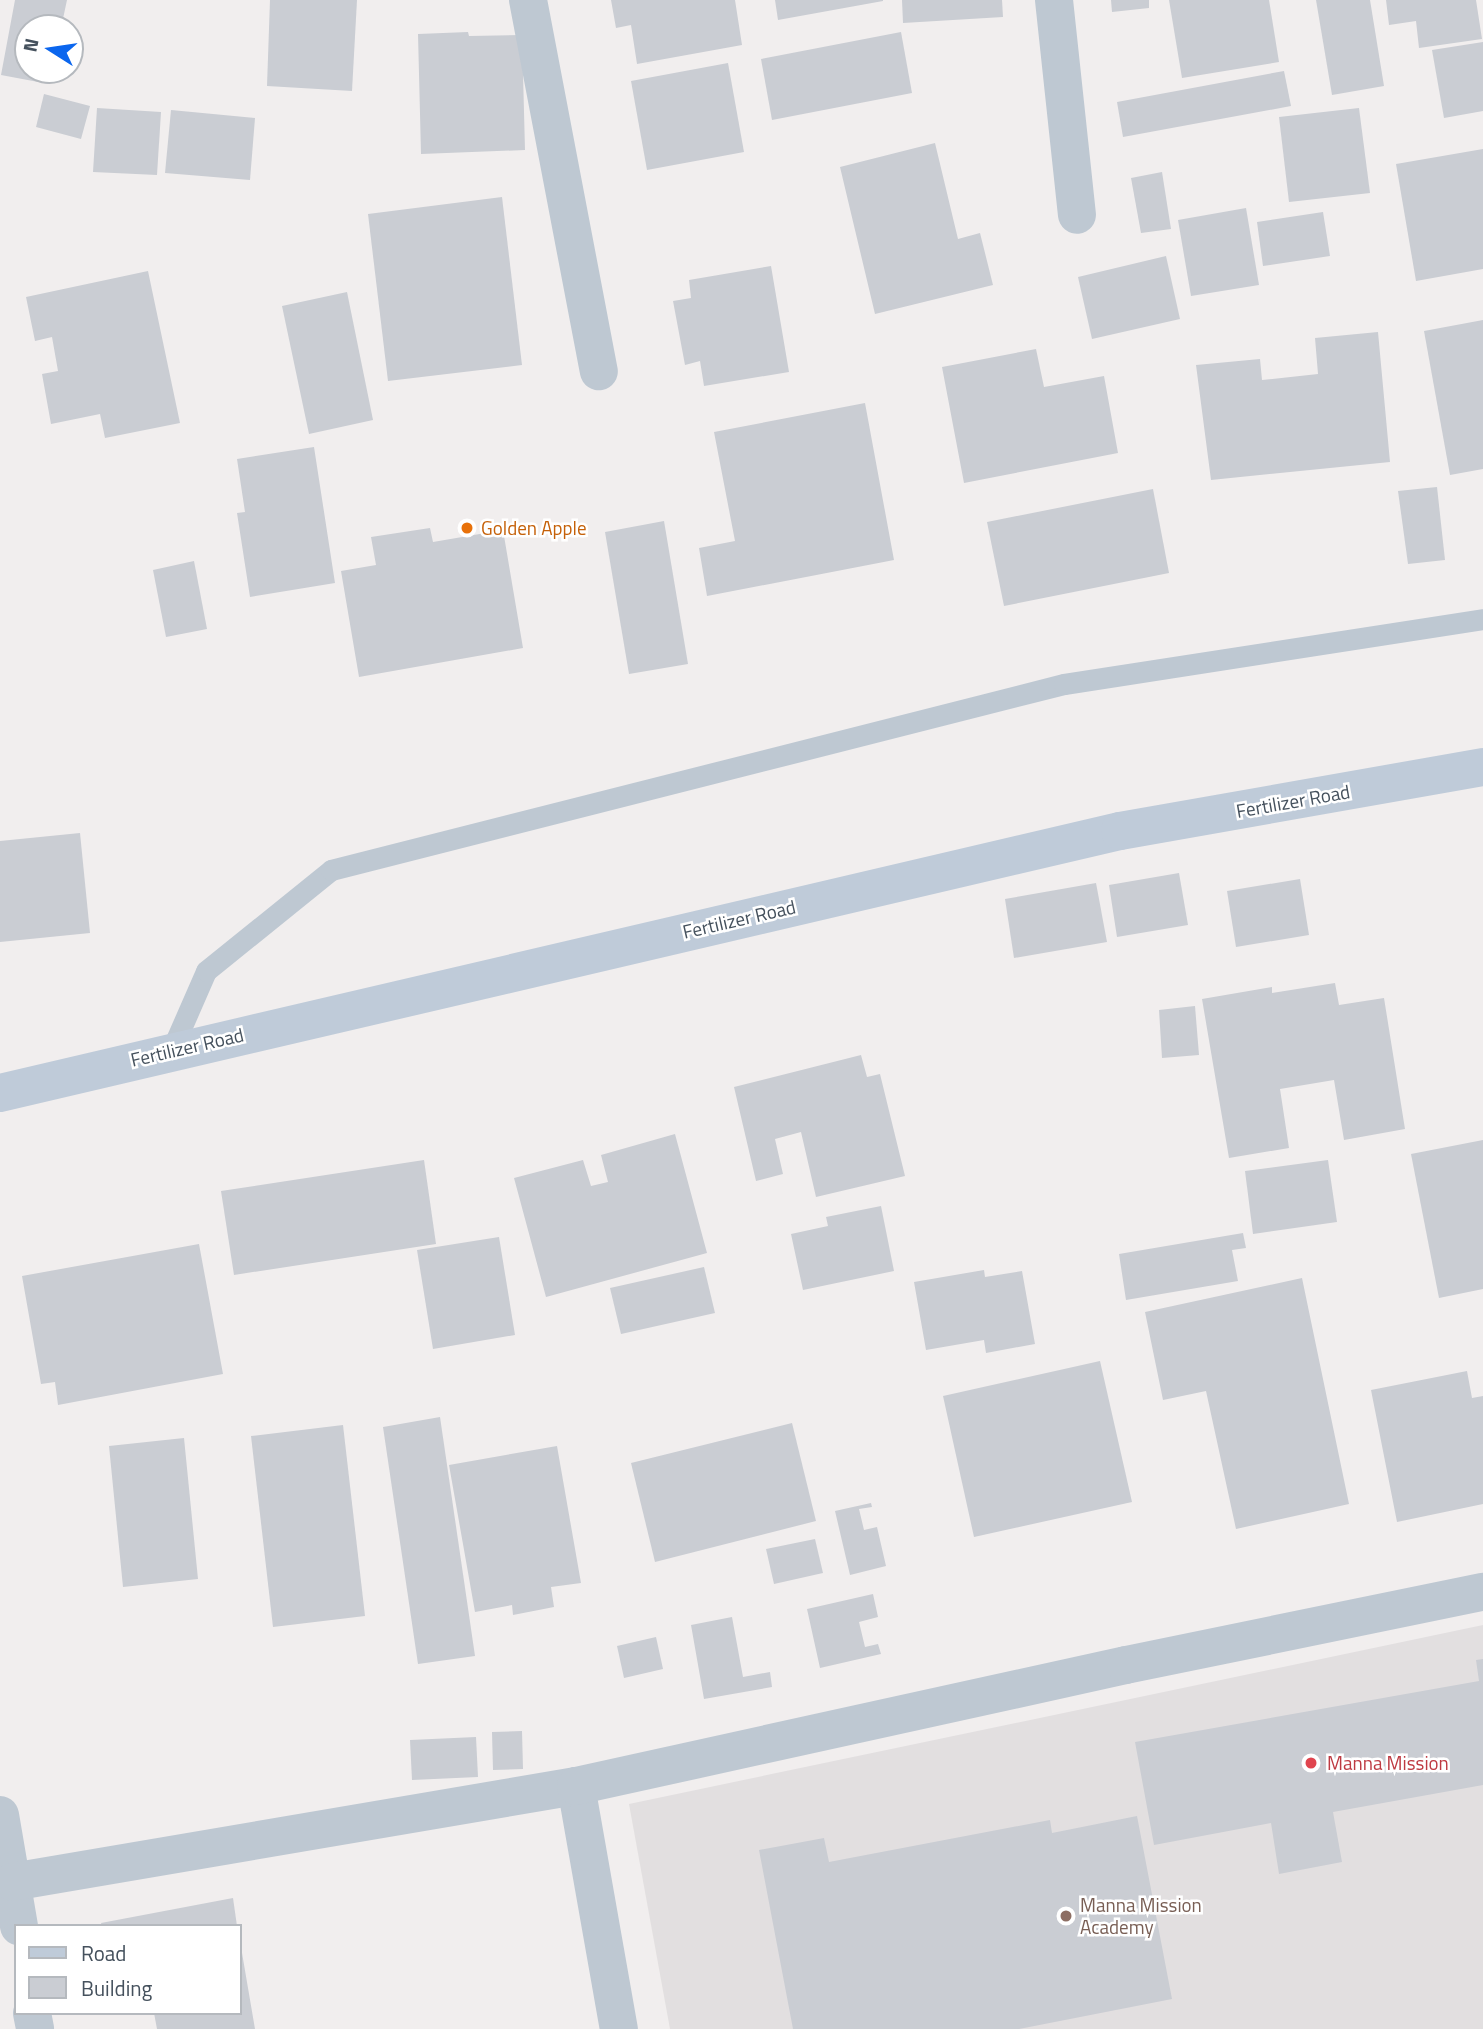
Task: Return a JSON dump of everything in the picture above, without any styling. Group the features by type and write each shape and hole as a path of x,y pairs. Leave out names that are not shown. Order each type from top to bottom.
{"street":[{"path":"528,0 599,371"},
{"path":"1054,0 1077,215"},
{"name":"Fertilizer Road","path":"0,1093 172,1049 1120,831 1483,767"},
{"path":"12,1882 576,1786 1126,1665 1483,1592"},
{"path":"576,1786 619,2029"},
{"path":"0,1815 19,1924"}],"lane":[{"path":"172,1049 206,971 331,870 1064,684 1483,620"}],"shaded area":[{"name":"Manna Mission Academy","path":"1483,1625 1483,2029 670,2029 629,1804"}],"building":[{"path":"15,0 67,0 64,14 14,14 14,77 1,75"},
{"path":"270,0 357,0 352,91 267,86"},
{"path":"611,0 735,0 742,45 637,64 631,25 616,28"},
{"path":"775,0 883,0 883,1 778,20"},
{"path":"902,0 1002,0 1003,17 903,23"},
{"path":"1111,0 1149,0 1149,8 1112,12"},
{"path":"1169,0 1269,0 1279,62 1182,78"},
{"path":"1316,0 1370,0 1384,86 1332,95"},
{"path":"1386,0 1476,0 1482,39 1419,48 1416,21 1389,25"},
{"path":"468,32 469,36 522,35 525,150 421,154 418,34"},
{"path":"901,32 912,93 772,120 761,59"},
{"path":"1483,42 1483,111 1444,118 1432,50"},
{"path":"728,63 744,152 647,170 631,81"},
{"path":"1284,71 1291,106 1123,137 1117,102"},
{"path":"44,94 90,106 81,139 36,127"},
{"path":"97,108 161,112 157,175 93,172"},
{"path":"1359,108 1370,193 1289,202 1279,117"},
{"path":"171,110 255,118 250,180 165,173"},
{"path":"935,143 958,239 980,233 993,285 875,314 840,167"},
{"path":"1483,149 1483,269 1416,281 1396,164"},
{"path":"1162,172 1171,229 1141,233 1131,178"},
{"path":"502,197 522,365 388,381 368,214"},
{"path":"1246,208 1259,285 1191,296 1178,220"},
{"path":"1323,212 1330,256 1263,266 1257,222"},
{"path":"1166,256 1180,319 1092,339 1078,277"},
{"path":"771,266 789,372 704,386 700,361 685,365 673,301 691,298 689,280"},
{"path":"148,271 180,423 105,438 100,414 51,424 42,374 58,371 52,337 35,341 26,297"},
{"path":"347,292 373,420 309,434 282,306"},
{"path":"1483,320 1483,469 1450,475 1424,331"},
{"path":"1378,332 1390,462 1211,480 1196,365 1260,359 1262,380 1318,374 1315,338"},
{"path":"1036,349 1044,387 1104,376 1118,453 964,483 942,367"},
{"path":"865,403 894,560 707,596 699,548 735,541 714,432"},
{"path":"314,447 335,583 250,597 237,513 245,512 237,459"},
{"path":"1437,487 1445,560 1408,564 1398,491"},
{"path":"1153,489 1169,573 1004,606 987,522"},
{"path":"664,521 688,664 629,674 605,532"},
{"path":"430,528 433,542 503,530 523,648 359,677 341,571 376,565 371,537"},
{"path":"194,561 207,629 166,637 153,570"},
{"path":"80,833 90,933 0,942 0,841"},
{"path":"1179,873 1188,925 1117,937 1109,885"},
{"path":"1300,879 1309,935 1236,947 1227,891"},
{"path":"1096,883 1107,942 1014,958 1005,899"},
{"path":"1335,983 1339,1005 1384,998 1405,1129 1344,1140 1334,1080 1280,1089 1289,1148 1229,1158 1202,999 1272,987 1272,993"},
{"path":"1195,1006 1199,1055 1162,1058 1159,1010"},
{"path":"861,1055 867,1077 880,1074 905,1176 816,1197 801,1132 775,1139 783,1174 756,1181 734,1087"},
{"path":"675,1134 707,1253 546,1297 514,1178 583,1160 591,1186 608,1182 601,1155"},
{"path":"1483,1140 1483,1289 1439,1298 1411,1154"},
{"path":"424,1160 436,1244 234,1275 221,1191"},
{"path":"1328,1160 1337,1222 1253,1234 1245,1171"},
{"path":"881,1206 894,1271 803,1290 791,1234 828,1226 826,1217"},
{"path":"1243,1233 1246,1248 1232,1250 1238,1281 1126,1300 1119,1254"},
{"path":"499,1237 515,1335 433,1349 417,1250"},
{"path":"199,1244 223,1374 58,1405 55,1382 41,1384 22,1276"},
{"path":"704,1267 715,1313 621,1334 610,1288"},
{"path":"984,1270 985,1277 1022,1271 1035,1344 986,1353 984,1340 926,1350 914,1282"},
{"path":"1302,1278 1349,1504 1236,1529 1206,1391 1163,1400 1145,1312"},
{"path":"1100,1361 1132,1502 974,1537 943,1396"},
{"path":"1467,1371 1472,1398 1483,1396 1483,1504 1397,1522 1371,1390"},
{"path":"440,1417 475,1656 418,1664 383,1427"},
{"path":"792,1423 816,1521 655,1562 631,1463"},
{"path":"343,1425 365,1616 273,1627 251,1436"},
{"path":"184,1438 198,1579 123,1587 109,1446"},
{"path":"557,1446 581,1583 551,1587 554,1607 513,1615 512,1605 475,1612 449,1465"},
{"path":"871,1503 872,1507 859,1509 864,1530 877,1527 886,1566 850,1575 835,1511"},
{"path":"815,1539 823,1573 774,1584 766,1549"},
{"path":"873,1594 878,1617 859,1622 865,1647 878,1644 881,1654 820,1668 807,1609"},
{"path":"732,1617 743,1677 770,1672 772,1687 704,1699 691,1625"},
{"path":"656,1637 663,1669 624,1678 617,1646"},
{"name":"Manna Mission","path":"1483,1659 1483,1785 1333,1812 1342,1862 1279,1874 1271,1823 1154,1845 1135,1742 1479,1681 1476,1660"},
{"path":"522,1731 523,1769 493,1770 492,1732"},
{"path":"476,1737 478,1777 412,1780 410,1740"},
{"path":"1137,1816 1172,1999 1019,2029 793,2029 759,1850 824,1838 829,1862 1050,1820 1052,1833"},
{"path":"233,1898 237,1924 101,1924"},
{"path":"242,1953 255,2029 157,2029 154,2015 242,2015"}],"place":[{"name":"Golden Apple","path":"467,528"},
{"name":"Manna Mission","path":"1311,1763"},
{"name":"Manna Mission Academy","path":"1066,1916"}]}
